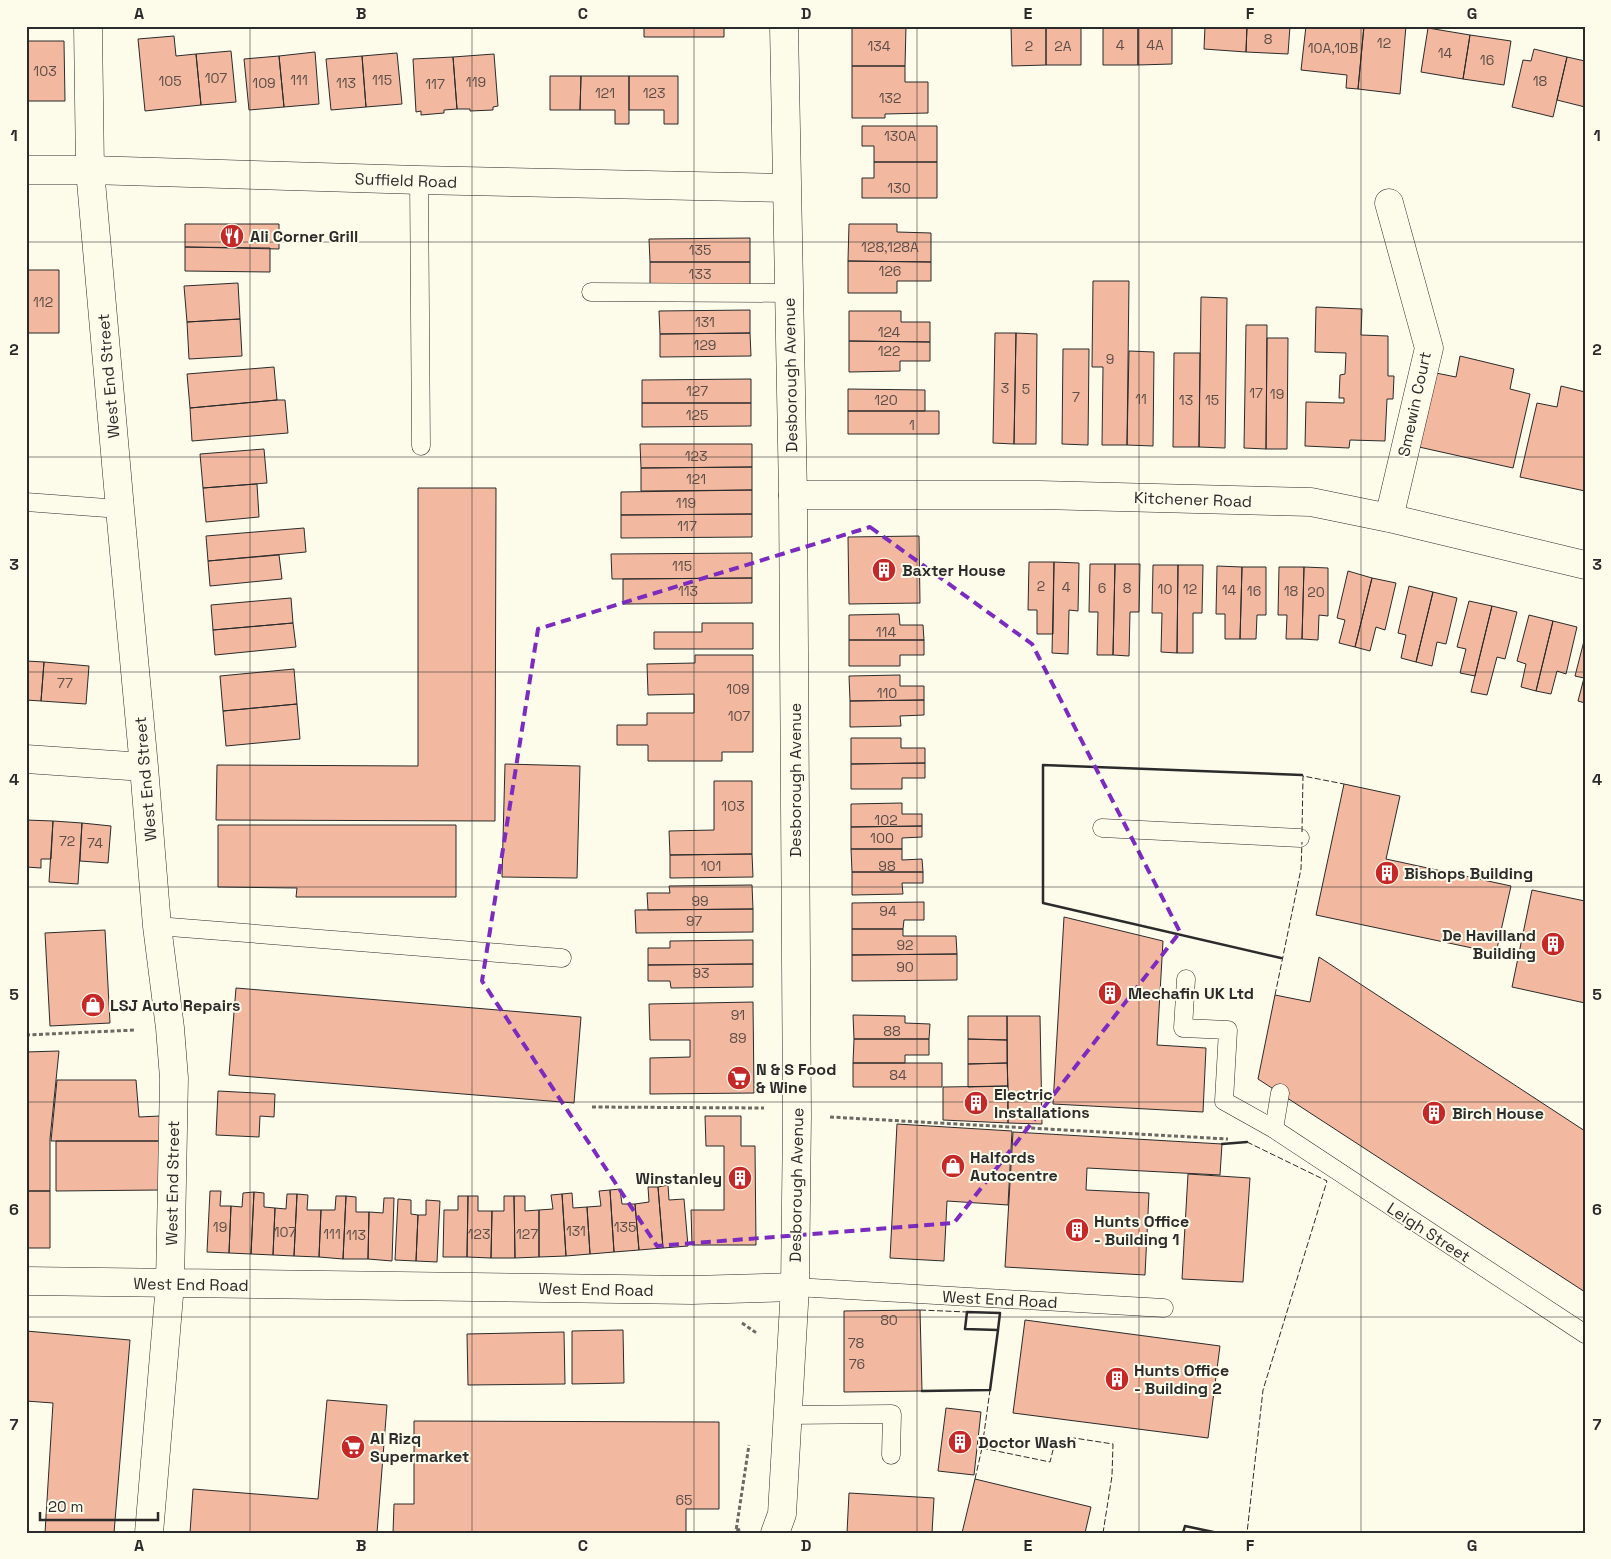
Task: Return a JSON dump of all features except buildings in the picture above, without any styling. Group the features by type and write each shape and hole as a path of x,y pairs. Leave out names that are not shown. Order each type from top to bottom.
{"street":[{"name":"West End Street","path":"88,26 90,170 157,926 170,1028 174,1078 170,1284 149,1533"},
{"name":"Desborough Avenue","path":"775,1533 782,1514 795,1286 797,1112 793,495 784,26"},
{"name":"Suffield Road","path":"26,170 90,170 786,188"},
{"name":"Smewin Court","path":"1388,518 1429,348 1389,203"},
{"name":"Kitchener Road","path":"793,495 1040,495 1311,502 1388,518 1585,565"},
{"path":"26,759 144,767"},
{"name":"West End Road","path":"26,1281 692,1290 795,1286"}],"lane":[{"path":"419,180 420,446"},
{"path":"591,292 788,293"},
{"path":"26,502 120,509"},
{"path":"1102,828 1300,838"},
{"path":"157,926 562,958"},
{"name":"Leigh Street","path":"1186,980 1183,1028 1228,1030 1224,1102 1274,1129 1585,1334"},
{"path":"1274,1129 1280,1093"},
{"name":"West End Road","path":"795,1286 1164,1308"},
{"path":"787,1415 892,1414 891,1455"}],"path":[{"path":"26,1035 170,1028"},
{"path":"592,1107 797,1112 1228,1139"}],"highlighted area":[{"path":"870,527 1032,644 1180,932 954,1223 657,1246 482,981 538,629"}],"fence":[{"path":"1302,832 1303,776 1344,784"},
{"path":"1275,995 1301,869 1302,842"},
{"path":"1247,1142 1327,1181 1263,1390 1247,1533"},
{"path":"920,1310 967,1312"},
{"path":"975,1479 982,1448 990,1390"},
{"path":"982,1448 1050,1462 1053,1450 1074,1438 1113,1444 1112,1476 1103,1533"}],"wall":[{"path":"1281,958 1043,903 1043,765 1302,775"},
{"path":"1222,1144 1247,1142"},
{"path":"967,1312 1000,1313 998,1330 965,1329 967,1312"},
{"path":"922,1391 990,1390 998,1330"},
{"path":"1183,1533 1185,1526 1218,1533"}],"place":[{"name":"Ali Corner Grill","path":"232,236"},
{"name":"Baxter House","path":"884,570"},
{"name":"Bishops Building","path":"1387,873"},
{"name":"De Havilland Building","path":"1553,944"},
{"name":"Mechafin UK Ltd","path":"1110,993"},
{"name":"LSJ Auto Repairs","path":"93,1005"},
{"name":"N & S Food & Wine","path":"739,1078"},
{"name":"Electric Installations","path":"976,1103"},
{"name":"Birch House","path":"1434,1113"},
{"name":"Halfords Autocentre","path":"953,1166"},
{"name":"Winstanley","path":"740,1178"},
{"name":"Hunts Office - Building 1","path":"1077,1230"},
{"name":"Hunts Office - Building 2","path":"1117,1379"},
{"name":"Doctor Wash","path":"960,1442"},
{"name":"Al Rizq Supermarket","path":"353,1447"}]}
